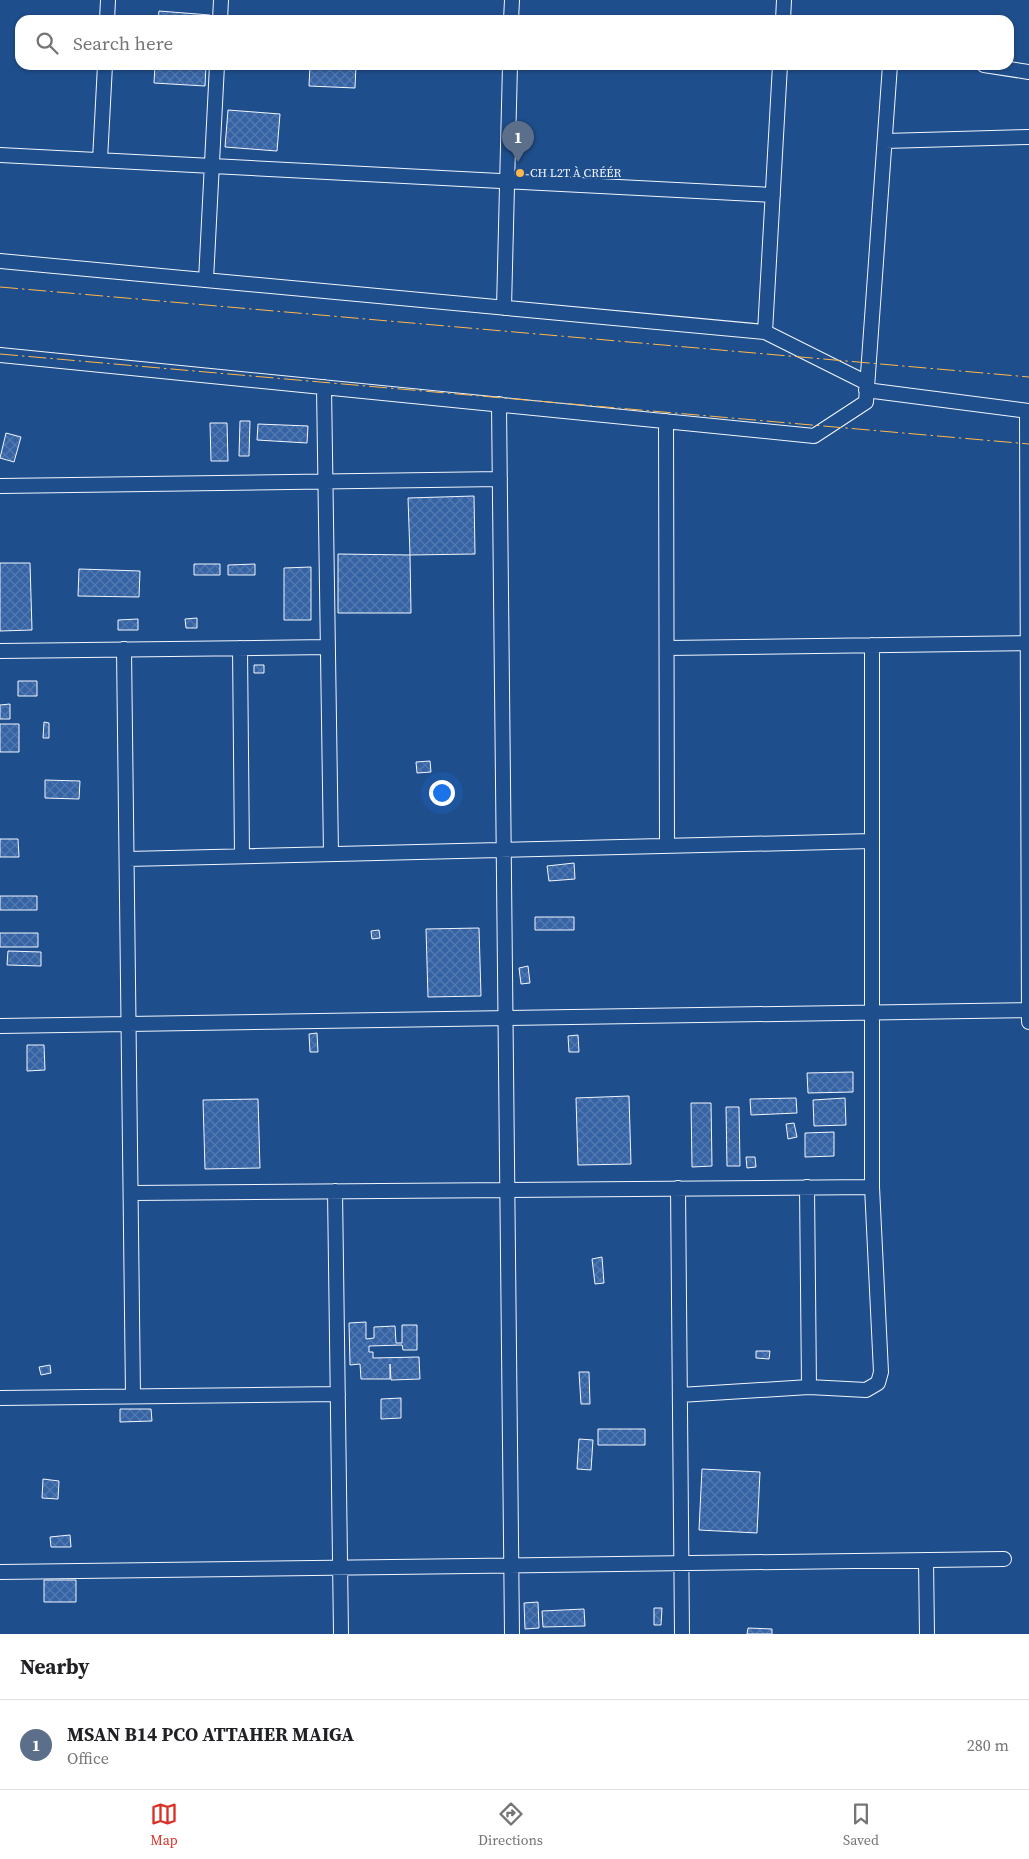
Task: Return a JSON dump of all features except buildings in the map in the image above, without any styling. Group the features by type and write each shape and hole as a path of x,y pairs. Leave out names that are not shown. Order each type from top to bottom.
{"street":[{"path":"107,15 108,0"},
{"path":"220,0 220,15"},
{"path":"511,15 512,0"},
{"path":"783,15 784,0"},
{"path":"100,160 105,70"},
{"path":"206,280 217,70"},
{"path":"504,308 510,70"},
{"path":"765,332 780,70"},
{"path":"0,355 814,436 866,402 890,70"},
{"path":"1014,70 1029,72"},
{"path":"885,141 1029,137"},
{"path":"0,155 773,195"},
{"path":"0,262 765,332 867,387 1028,411 1029,1014 872,1012 0,1026"},
{"path":"324,387 331,854"},
{"path":"499,404 512,1634"},
{"path":"666,421 667,846"},
{"path":"0,486 500,479"},
{"path":"666,648 1028,643"},
{"path":"680,1395 809,1388 866,1390 878,1383 881,1372 872,1187 872,645"},
{"path":"0,651 328,647"},
{"path":"240,648 242,856"},
{"path":"124,649 133,1396"},
{"path":"127,859 872,841"},
{"path":"806,1187 809,1388"},
{"path":"132,1193 872,1187"},
{"path":"678,1188 682,1634"},
{"path":"335,1191 341,1634"},
{"path":"0,1398 338,1394"},
{"path":"0,1572 1004,1559"},
{"path":"926,1560 927,1634"}],"power":[{"path":"0,287 1029,377"},
{"path":"0,354 1029,444"}],"place":[{"name":"MSAN B14 PCO ATTAHER MAIGA","path":"518,162"},
{"name":"CH L2T À CRÉÉR","path":"520,173"}]}
